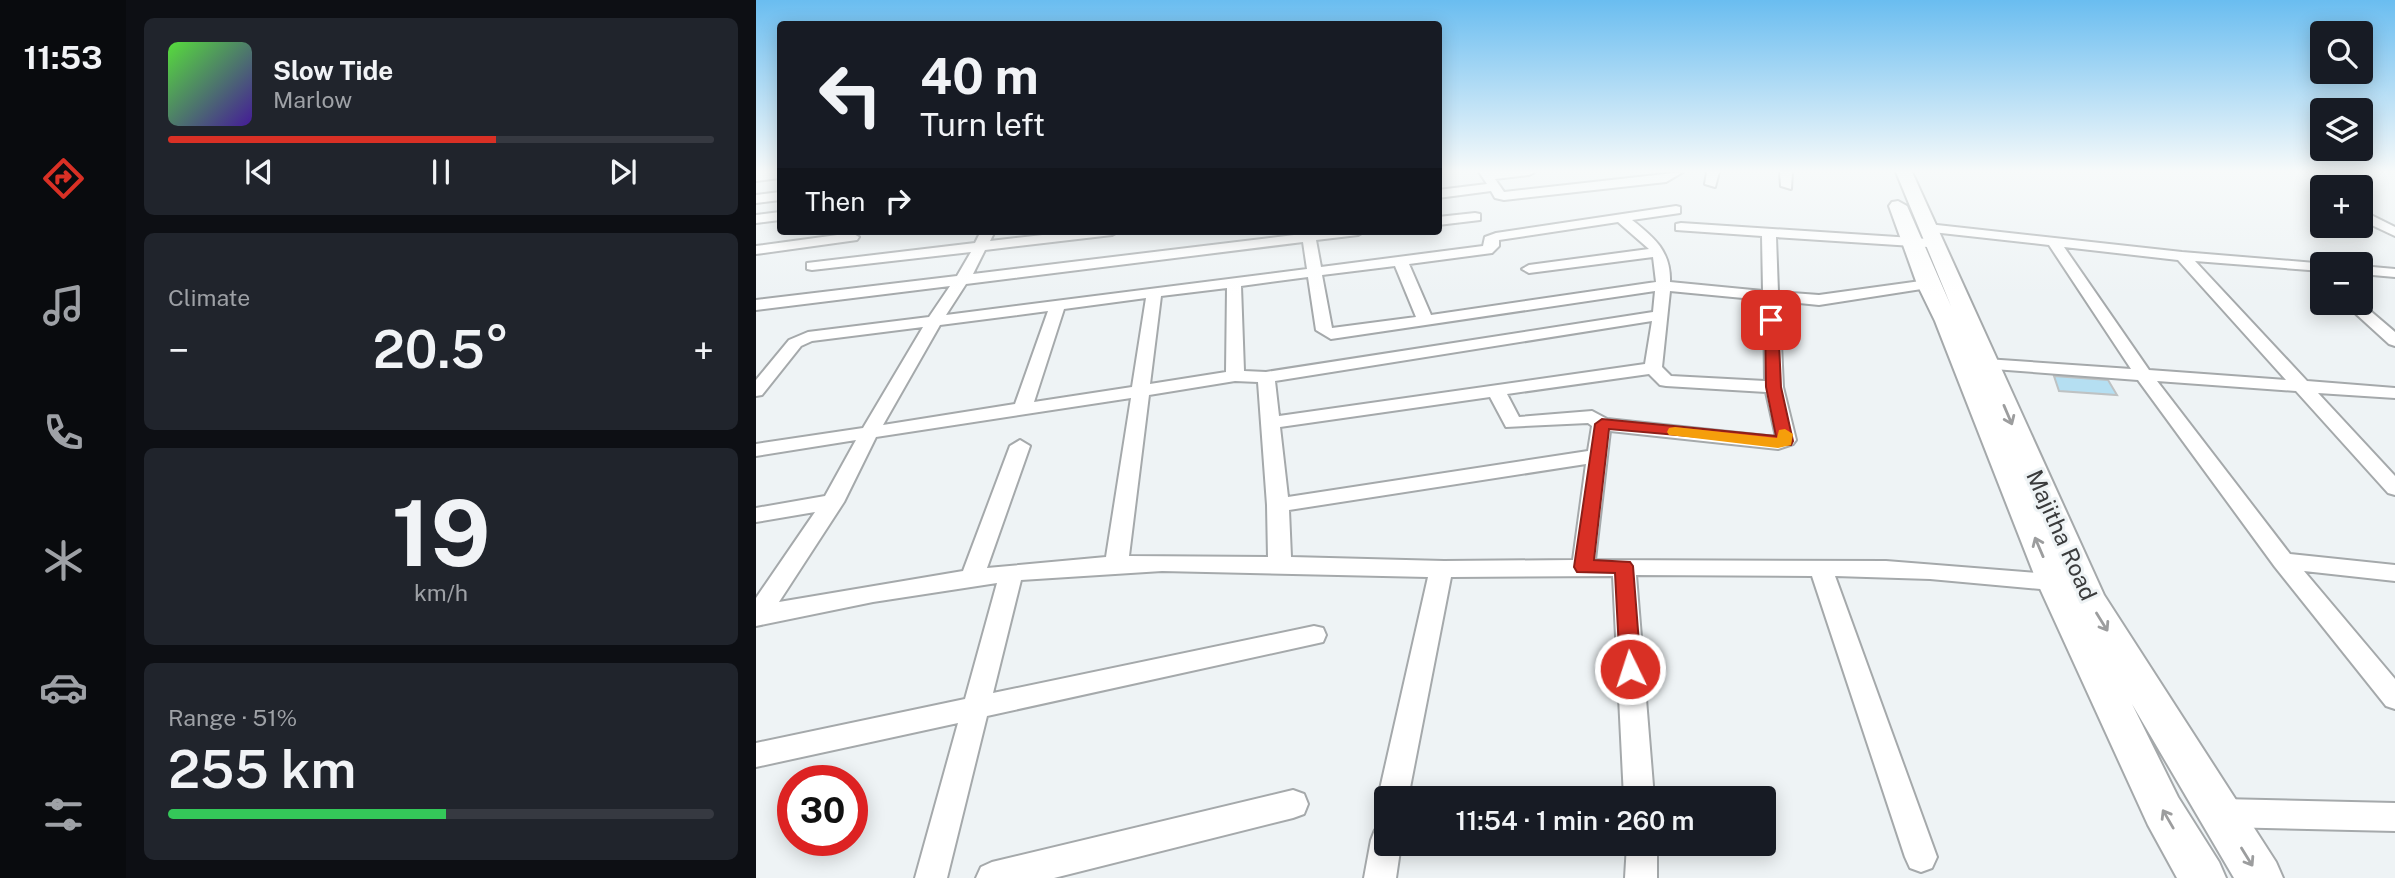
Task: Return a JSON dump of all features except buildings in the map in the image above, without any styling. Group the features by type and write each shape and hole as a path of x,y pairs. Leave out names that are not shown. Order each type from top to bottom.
{"main road":[{"name":"Majitha Road","path":"1909,213 1925,238 1986,364 2068,583 2163,811 2203,878"},
{"name":"Majitha Road","path":"1917,213 1925,238 1928,285 2068,583 2088,599 2260,878"}],"street":[{"path":"756,391 795,342 803,338 1487,250 1492,246 1489,240 1496,237 1658,213"},
{"path":"756,219 777,216"},
{"path":"1442,221 1475,217"},
{"path":"1622,219 1659,252 1662,258 1661,315 1653,368"},
{"path":"2373,221 2395,232"},
{"path":"1681,227 1769,233 2054,243 2310,267"},
{"path":"1496,390 1513,423 1592,417 1602,424 1783,442 1786,437 1774,387 1769,233"},
{"path":"812,266 985,239 1048,235"},
{"path":"756,305 1300,235"},
{"path":"1308,235 1324,330 1338,334 1662,286 1770,297 1830,299 1928,285"},
{"path":"756,250 852,237"},
{"path":"756,615 833,502 869,433 985,239"},
{"path":"2054,243 2145,377 2283,561 2395,698"},
{"path":"756,265 772,248"},
{"path":"1529,270 1659,252"},
{"path":"2182,256 2395,488"},
{"path":"1400,261 1426,321"},
{"path":"2373,271 2395,273"},
{"path":"1234,283 1235,376"},
{"path":"1116,566 1154,293"},
{"path":"1023,408 1058,305"},
{"path":"756,450 1235,376 1266,377 1661,315"},
{"path":"2366,315 2395,341"},
{"path":"1986,364 2395,393"},
{"path":"1653,368 1666,381 1774,387"},
{"path":"1270,423 1653,368"},
{"path":"1266,377 1279,505 1280,565"},
{"path":"1583,567 1602,424"},
{"path":"972,578 1020,446"},
{"path":"1279,505 1597,456"},
{"path":"756,515 833,502"},
{"path":"2283,561 2395,573"},
{"path":"756,615 972,578 1070,567 1280,565 1441,569 1624,566 1890,569 2068,583"},
{"path":"1624,566 1638,786"},
{"path":"1821,568 1920,857"},
{"path":"1396,786 1441,569"},
{"path":"931,878 1011,575"},
{"path":"756,755 1314,635"},
{"path":"992,878 1293,804"},
{"path":"2220,813 2395,817"},
{"path":"1380,878 1383,856"},
{"path":"1641,878 1642,856"}],"slow traffic":[{"path":"1675,432 1778,443 1786,440 1785,434"}],"route":[{"path":"1630,669 1624,566 1583,567 1602,424 1778,443 1785,441 1774,387 1771,320"}]}
